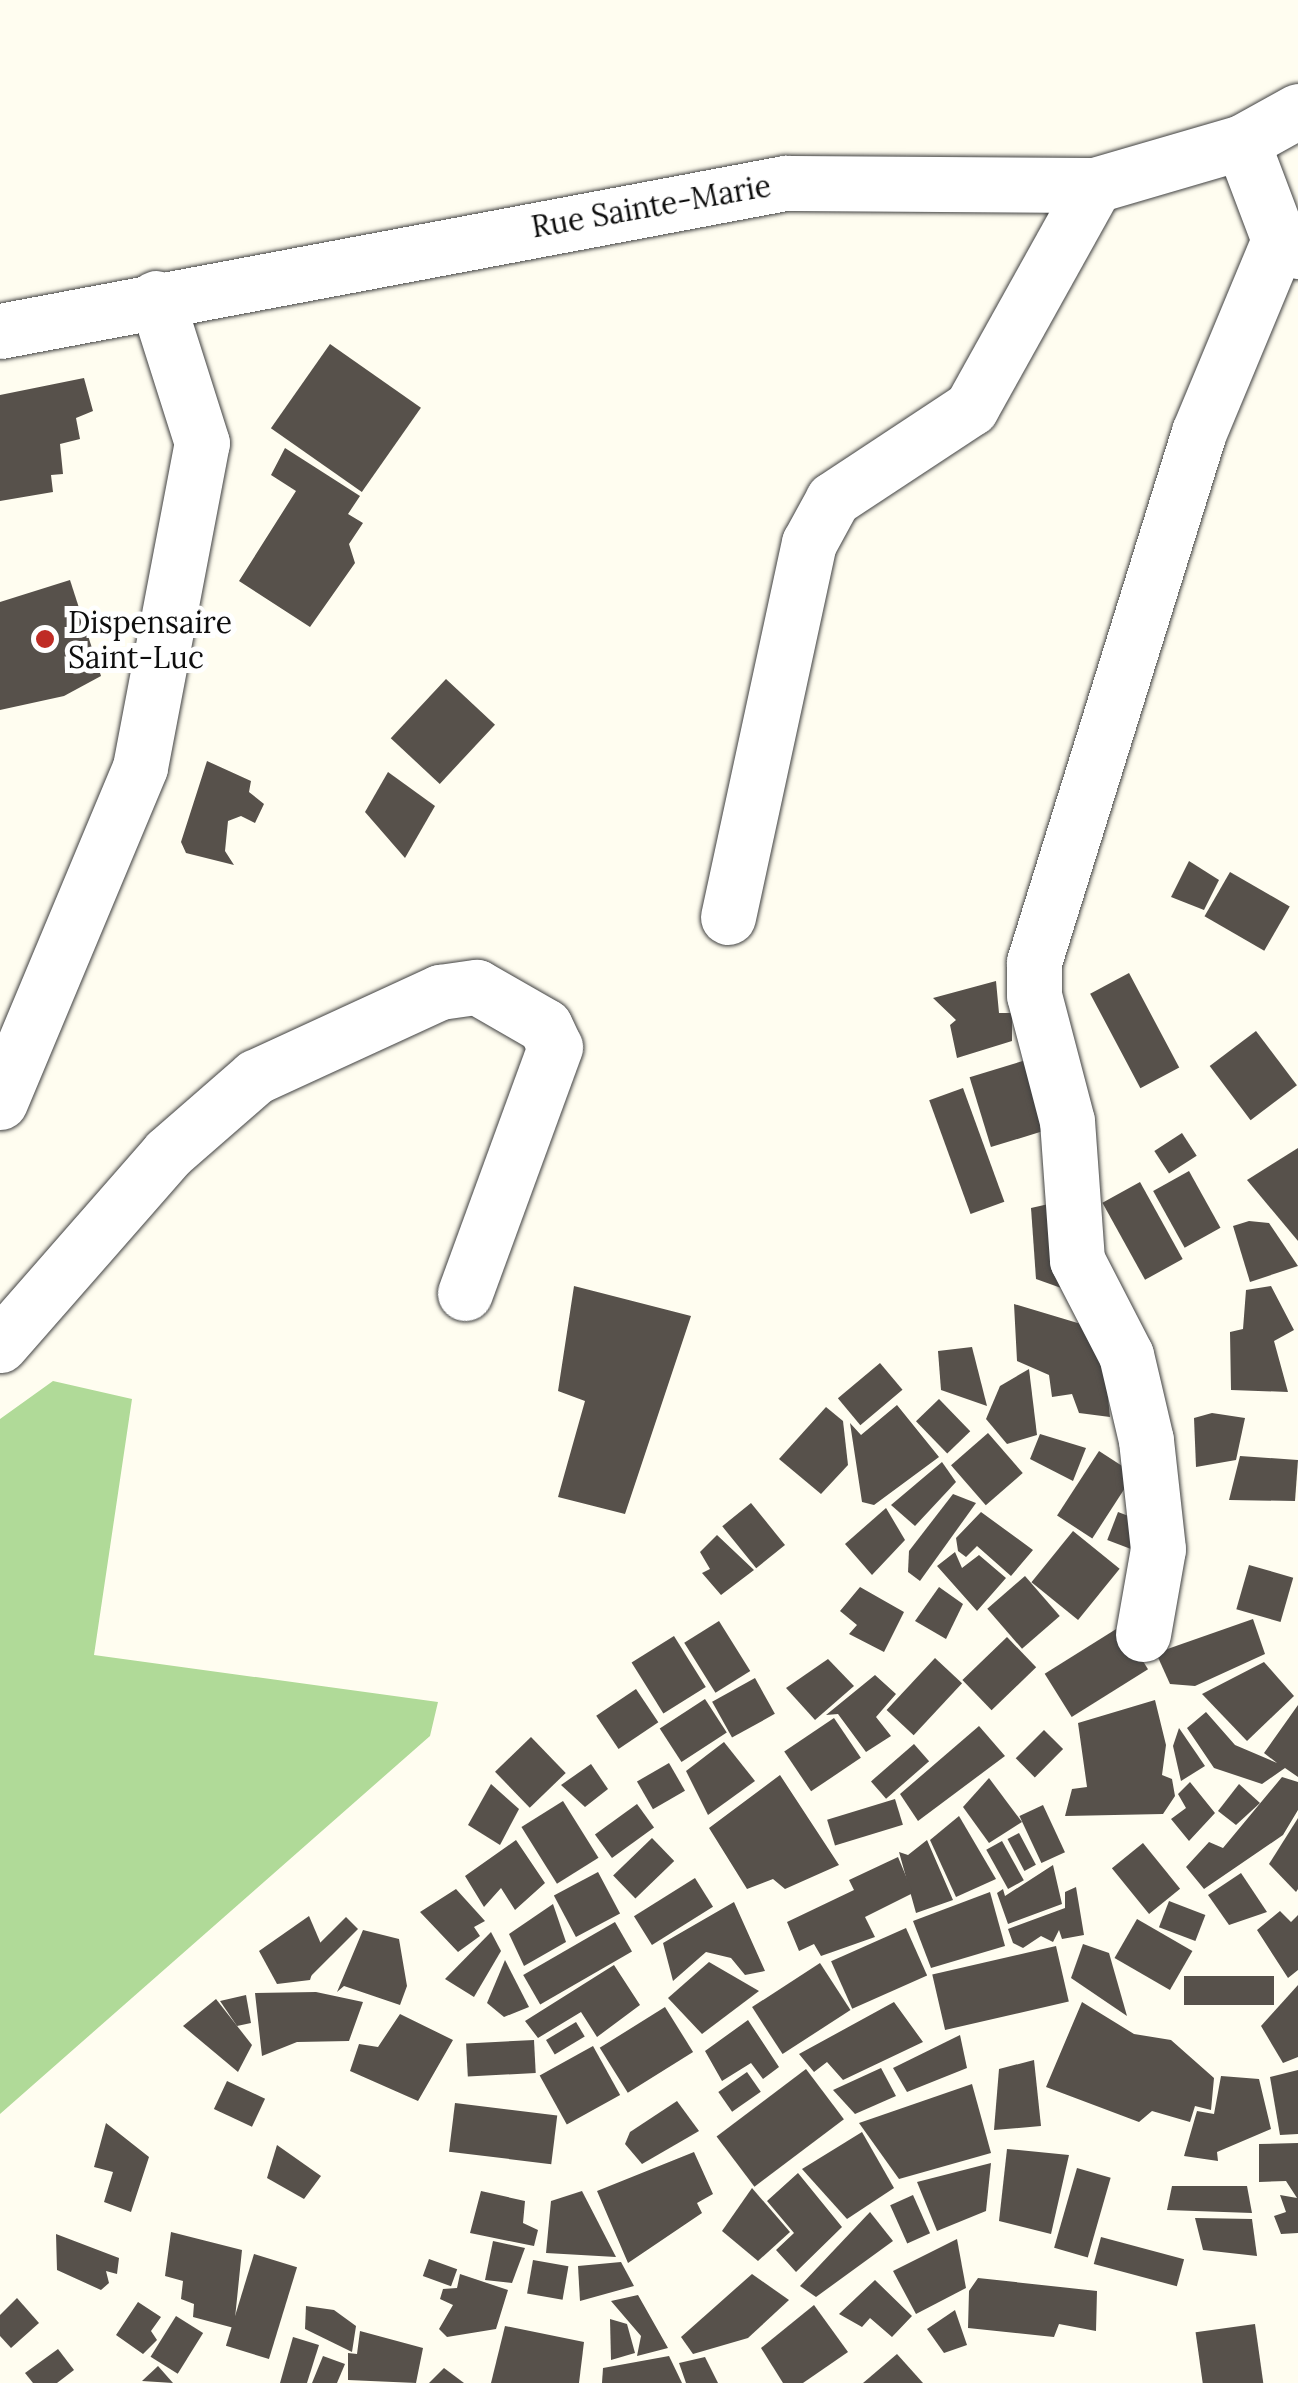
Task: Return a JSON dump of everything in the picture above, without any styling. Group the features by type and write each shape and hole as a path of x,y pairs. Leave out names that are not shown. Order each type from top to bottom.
{"street":[{"name":"Rue Sainte-Marie","path":"0,331 156,298 785,183 1095,184 1242,142 1298,111"},
{"path":"1143,1634 1158,1549 1146,1440 1126,1355 1077,1260 1068,1121 1034,994 1034,962 1199,432 1289,246 1242,142"},
{"path":"728,916 810,544 833,499 971,408 1095,184"},
{"path":"0,1102 140,767 202,444 156,298"},
{"path":"0,1345 168,1153 255,1077 440,992 476,987 544,1026 554,1047 466,1293"}],"green space":[{"path":"53,1381 132,1399 94,1655 438,1702 430,1736 0,2114 0,1419"}],"building":[{"path":"330,344 421,408 362,492 271,428"},
{"path":"84,378 93,411 76,418 80,439 60,444 63,474 51,475 53,492 0,501 0,395"},
{"path":"285,448 360,496 348,514 363,523 349,544 355,563 310,627 239,581 296,491 271,475"},
{"name":"Dispensaire Saint-Luc","path":"70,580 101,676 64,696 0,710 0,602"},
{"path":"446,679 495,725 440,784 391,738"},
{"path":"207,761 251,781 249,792 264,804 255,823 241,816 228,821 225,851 234,865 186,853 181,842"},
{"path":"388,772 435,806 405,858 365,812"},
{"path":"1189,861 1219,880 1204,910 1171,897"},
{"path":"1230,872 1290,906 1264,951 1204,916"},
{"path":"1129,973 1179,1067 1140,1088 1090,994"},
{"path":"996,981 999,1013 1012,1013 1012,1041 957,1058 950,1025 956,1020 933,998"},
{"path":"1256,1031 1297,1085 1251,1120 1210,1066"},
{"path":"1026,1060 1047,1130 991,1147 970,1077"},
{"path":"963,1088 1004,1202 971,1214 929,1100"},
{"path":"1182,1133 1197,1156 1169,1174 1154,1151"},
{"path":"1298,1148 1298,1241 1247,1180"},
{"path":"1189,1171 1221,1228 1185,1248 1153,1191"},
{"path":"1140,1182 1183,1259 1145,1280 1102,1203"},
{"path":"1053,1203 1064,1289 1036,1279 1031,1208"},
{"path":"1249,1221 1269,1223 1298,1266 1250,1282 1233,1226"},
{"path":"574,1286 691,1316 625,1514 558,1497 585,1401 558,1391"},
{"path":"1271,1286 1294,1330 1274,1341 1288,1392 1231,1390 1230,1332 1243,1329 1246,1290"},
{"path":"1014,1304 1101,1330 1110,1417 1079,1413 1072,1394 1052,1397 1049,1375 1017,1361"},
{"path":"972,1347 987,1406 941,1390 938,1351"},
{"path":"880,1363 902,1390 860,1425 838,1398"},
{"path":"1029,1369 1037,1435 1007,1444 986,1419 1000,1386"},
{"path":"939,1399 970,1431 947,1454 916,1421"},
{"path":"897,1405 939,1457 874,1505 862,1502 850,1423 861,1435"},
{"path":"826,1407 843,1421 848,1465 821,1494 779,1459"},
{"path":"1212,1413 1245,1418 1236,1460 1196,1467 1194,1418"},
{"path":"988,1433 1023,1473 986,1505 951,1465"},
{"path":"1040,1434 1086,1448 1073,1481 1030,1459"},
{"path":"1099,1451 1134,1474 1092,1538 1057,1516"},
{"path":"1240,1456 1298,1460 1295,1501 1229,1500"},
{"path":"942,1462 956,1482 915,1526 891,1505"},
{"path":"953,1494 976,1503 920,1581 908,1572 909,1551"},
{"path":"751,1503 785,1545 756,1568 722,1526"},
{"path":"886,1508 905,1540 872,1575 845,1544"},
{"path":"981,1512 1033,1550 1011,1576 977,1546 966,1557 958,1551 956,1538"},
{"path":"1118,1512 1142,1521 1132,1549 1107,1540"},
{"path":"1073,1531 1120,1569 1078,1620 1031,1582"},
{"path":"717,1535 754,1570 721,1595 702,1573 710,1569 700,1552"},
{"path":"955,1552 962,1568 979,1555 1006,1578 977,1611 937,1566"},
{"path":"1249,1565 1293,1578 1281,1622 1236,1609"},
{"path":"1025,1576 1060,1616 1022,1649 987,1609"},
{"path":"860,1587 904,1612 884,1652 849,1634 857,1625 840,1611"},
{"path":"939,1587 963,1604 946,1639 915,1621"},
{"path":"1253,1619 1265,1654 1195,1686 1170,1684 1156,1653"},
{"path":"719,1621 750,1671 715,1693 684,1643"},
{"path":"1121,1626 1148,1669 1072,1717 1045,1674"},
{"path":"674,1636 706,1687 663,1713 632,1662"},
{"path":"1007,1637 1036,1667 992,1710 962,1680"},
{"path":"935,1658 962,1683 914,1735 887,1710"},
{"path":"828,1659 854,1686 815,1720 786,1688"},
{"path":"1264,1662 1294,1696 1247,1741 1202,1694"},
{"path":"875,1675 896,1694 876,1717 891,1736 866,1752 838,1714 826,1715"},
{"path":"755,1678 775,1714 732,1738 712,1702"},
{"path":"636,1689 658,1722 619,1749 596,1716"},
{"path":"705,1699 727,1733 681,1762 660,1728"},
{"path":"1155,1700 1166,1745 1162,1775 1172,1779 1175,1796 1163,1814 1065,1816 1072,1789 1087,1787 1078,1723"},
{"path":"1298,1705 1298,1777 1285,1768 1262,1784 1214,1768 1187,1728 1206,1712 1235,1745 1277,1763 1264,1753"},
{"path":"834,1718 861,1758 811,1791 784,1752"},
{"path":"979,1726 1005,1756 918,1821 900,1794"},
{"path":"1179,1728 1205,1766 1181,1781 1173,1746"},
{"path":"1044,1730 1063,1749 1035,1777 1016,1758"},
{"path":"531,1737 566,1773 530,1808 495,1772"},
{"path":"724,1742 755,1781 708,1815 686,1771"},
{"path":"914,1744 929,1761 886,1799 871,1781"},
{"path":"669,1763 685,1791 653,1809 637,1782"},
{"path":"591,1764 608,1789 585,1807 561,1785"},
{"path":"780,1775 839,1865 785,1889 773,1879 747,1889 709,1828"},
{"path":"1282,1777 1298,1782 1298,1810 1283,1835 1204,1889 1186,1867 1209,1842 1223,1848"},
{"path":"989,1778 1022,1822 989,1843 963,1807"},
{"path":"1190,1782 1215,1813 1189,1841 1171,1819 1186,1808 1178,1794"},
{"path":"491,1784 519,1809 500,1845 468,1825"},
{"path":"1239,1784 1260,1803 1236,1825 1218,1811"},
{"path":"895,1799 903,1825 835,1846 827,1820"},
{"path":"563,1801 599,1858 557,1884 521,1827"},
{"path":"637,1804 654,1827 612,1858 595,1835"},
{"path":"1043,1805 1065,1852 1041,1863 1019,1816"},
{"path":"959,1816 996,1879 956,1897 930,1840"},
{"path":"1298,1818 1298,1889 1296,1892 1269,1864"},
{"path":"1019,1833 1036,1865 1024,1871 1008,1839"},
{"path":"652,1838 674,1861 635,1899 613,1876"},
{"path":"516,1840 545,1883 515,1910 501,1888 484,1907 465,1876"},
{"path":"927,1840 953,1900 916,1913 899,1852 908,1855"},
{"path":"1002,1841 1024,1880 1008,1889 986,1850"},
{"path":"1143,1843 1180,1889 1149,1914 1112,1868"},
{"path":"898,1857 913,1893 865,1917 875,1937 821,1956 814,1944 799,1951 787,1922 854,1890 849,1880"},
{"path":"1053,1865 1062,1904 1008,1924 997,1893 1003,1889 1005,1896"},
{"path":"598,1872 620,1913 576,1937 554,1895"},
{"path":"1241,1873 1267,1912 1229,1925 1208,1895"},
{"path":"695,1878 713,1907 652,1945 634,1916"},
{"path":"1076,1887 1084,1935 1062,1939 1059,1930 1053,1942 1041,1936 1023,1948 1013,1943 1008,1929 1065,1908 1065,1892"},
{"path":"456,1889 485,1921 474,1927 480,1936 458,1952 420,1912"},
{"path":"990,1892 1005,1946 931,1968 913,1921"},
{"path":"1169,1901 1205,1915 1195,1941 1159,1927"},
{"path":"734,1902 765,1971 745,1975 731,1958 706,1952 673,1981 663,1943"},
{"path":"553,1904 566,1942 524,1966 509,1934"},
{"path":"1280,1911 1291,1922 1298,1915 1298,1970 1288,1978 1257,1930"},
{"path":"309,1916 321,1944 310,1980 277,1984 259,1951"},
{"path":"346,1917 358,1929 310,1977 298,1965"},
{"path":"1137,1919 1192,1951 1170,1990 1114,1958"},
{"path":"615,1922 632,1951 540,2004 523,1975"},
{"path":"906,1928 927,1976 852,2009 831,1961"},
{"path":"363,1930 399,1939 407,1986 400,2005 344,1986 337,1992"},
{"path":"491,1932 501,1951 474,1997 445,1979"},
{"path":"1083,1944 1109,1953 1127,2016 1071,1978"},
{"path":"1056,1946 1069,2002 945,2030 932,1975"},
{"path":"505,1960 529,2007 504,2017 487,2003"},
{"path":"709,1962 759,1991 702,2034 668,1998"},
{"path":"820,1963 850,2010 783,2054 752,2007"},
{"path":"614,1965 640,2005 597,2037 581,2012 538,2038 525,2021"},
{"path":"1184,1976 1274,1976 1274,2005 1184,2005"},
{"path":"1298,1985 1298,2057 1283,2063 1261,2026"},
{"path":"316,1992 363,2002 349,2041 297,2042 262,2056 255,1993"},
{"path":"246,1995 251,2023 237,2026 220,2001"},
{"path":"216,1999 252,2045 238,2072 183,2026"},
{"path":"894,2002 923,2042 843,2080 827,2062 814,2072 799,2054"},
{"path":"1082,2002 1134,2034 1171,2040 1214,2078 1211,2110 1195,2106 1190,2122 1152,2111 1139,2122 1046,2087"},
{"path":"665,2007 693,2052 628,2093 600,2048"},
{"path":"400,2014 453,2040 418,2101 350,2071 359,2044 378,2047"},
{"path":"748,2020 779,2067 763,2079 751,2063 722,2081 705,2051"},
{"path":"576,2022 585,2037 555,2055 546,2040"},
{"path":"960,2035 967,2068 907,2092 893,2068"},
{"path":"534,2040 536,2073 468,2077 466,2044"},
{"path":"593,2046 620,2095 567,2125 540,2076"},
{"path":"1034,2060 1041,2126 994,2130 999,2069"},
{"path":"881,2068 896,2096 855,2114 833,2090"},
{"path":"806,2069 844,2119 754,2187 717,2136"},
{"path":"1298,2070 1298,2134 1280,2135 1270,2077"},
{"path":"747,2072 761,2092 732,2112 718,2092"},
{"path":"1221,2076 1259,2079 1271,2129 1217,2152 1218,2161 1184,2156 1197,2111 1214,2114"},
{"path":"227,2081 265,2099 252,2127 214,2109"},
{"path":"972,2084 991,2153 899,2179 859,2123"},
{"path":"677,2101 699,2131 642,2164 625,2144 630,2132"},
{"path":"455,2103 557,2116 551,2164 449,2152"},
{"path":"106,2123 149,2157 131,2212 104,2202 113,2172 94,2167"},
{"path":"862,2132 894,2188 847,2219 802,2169"},
{"path":"1298,2143 1298,2233 1281,2234 1274,2216 1286,2212 1280,2195 1297,2198 1286,2181 1259,2182 1259,2144"},
{"path":"277,2145 321,2176 304,2199 267,2178"},
{"path":"1007,2149 1069,2155 1051,2234 999,2221"},
{"path":"694,2152 713,2194 697,2203 702,2213 628,2263 597,2191"},
{"path":"991,2163 986,2211 937,2231 917,2182"},
{"path":"1077,2168 1111,2178 1088,2257 1054,2248"},
{"path":"798,2173 842,2227 796,2272 776,2250 794,2233 767,2201"},
{"path":"1172,2186 1247,2186 1252,2213 1167,2210"},
{"path":"752,2188 790,2232 758,2261 722,2231"},
{"path":"481,2191 525,2201 523,2223 538,2230 534,2246 470,2233"},
{"path":"582,2191 616,2257 546,2253 551,2201"},
{"path":"913,2195 930,2233 907,2244 890,2205"},
{"path":"870,2212 893,2241 816,2297 800,2286"},
{"path":"1195,2218 1252,2219 1257,2256 1203,2250"},
{"path":"171,2232 242,2250 234,2328 193,2317 194,2304 181,2299 183,2281 165,2276"},
{"path":"56,2234 119,2258 117,2274 106,2271 109,2283 101,2290 57,2270"},
{"path":"1101,2237 1184,2259 1177,2286 1094,2264"},
{"path":"957,2239 966,2288 916,2314 893,2271"},
{"path":"493,2241 525,2248 512,2283 485,2280"},
{"path":"254,2254 297,2267 269,2359 226,2346"},
{"path":"429,2259 457,2269 451,2286 423,2276"},
{"path":"533,2260 568,2266 563,2300 527,2293"},
{"path":"621,2262 634,2286 580,2301 578,2266"},
{"path":"460,2274 508,2290 496,2329 447,2337 439,2329 453,2305 440,2299 443,2289 457,2288"},
{"path":"752,2274 789,2300 748,2338 693,2354 681,2337"},
{"path":"978,2278 1097,2291 1096,2331 1059,2324 1054,2337 968,2328 969,2291"},
{"path":"875,2280 912,2316 892,2337 870,2318 862,2327 839,2314"},
{"path":"638,2295 668,2348 637,2356 641,2336 611,2301"},
{"path":"17,2298 39,2323 11,2348 0,2336 0,2315"},
{"path":"138,2302 161,2317 151,2331 157,2340 143,2354 116,2335"},
{"path":"814,2305 848,2352 803,2383 783,2383 761,2348"},
{"path":"306,2306 334,2310 356,2326 352,2352 305,2329"},
{"path":"955,2310 967,2345 944,2353 927,2329"},
{"path":"176,2316 203,2333 178,2374 151,2357"},
{"path":"610,2319 627,2324 635,2353 611,2360"},
{"path":"1255,2324 1263,2383 1203,2383 1196,2332"},
{"path":"505,2326 584,2342 579,2383 491,2383"},
{"path":"360,2331 423,2348 416,2383 348,2380 348,2353 357,2354"},
{"path":"293,2337 319,2345 307,2383 280,2383"},
{"path":"58,2349 74,2370 57,2383 33,2383 25,2373"},
{"path":"897,2354 923,2383 863,2383"},
{"path":"323,2356 345,2364 337,2383 312,2383"},
{"path":"669,2356 682,2383 602,2383 603,2368"},
{"path":"705,2357 718,2383 686,2383 679,2363"},
{"path":"158,2366 173,2383 142,2381"},
{"path":"444,2368 464,2383 429,2383"}],"place":[{"name":"Dispensaire Saint-Luc","path":"45,639"}]}
